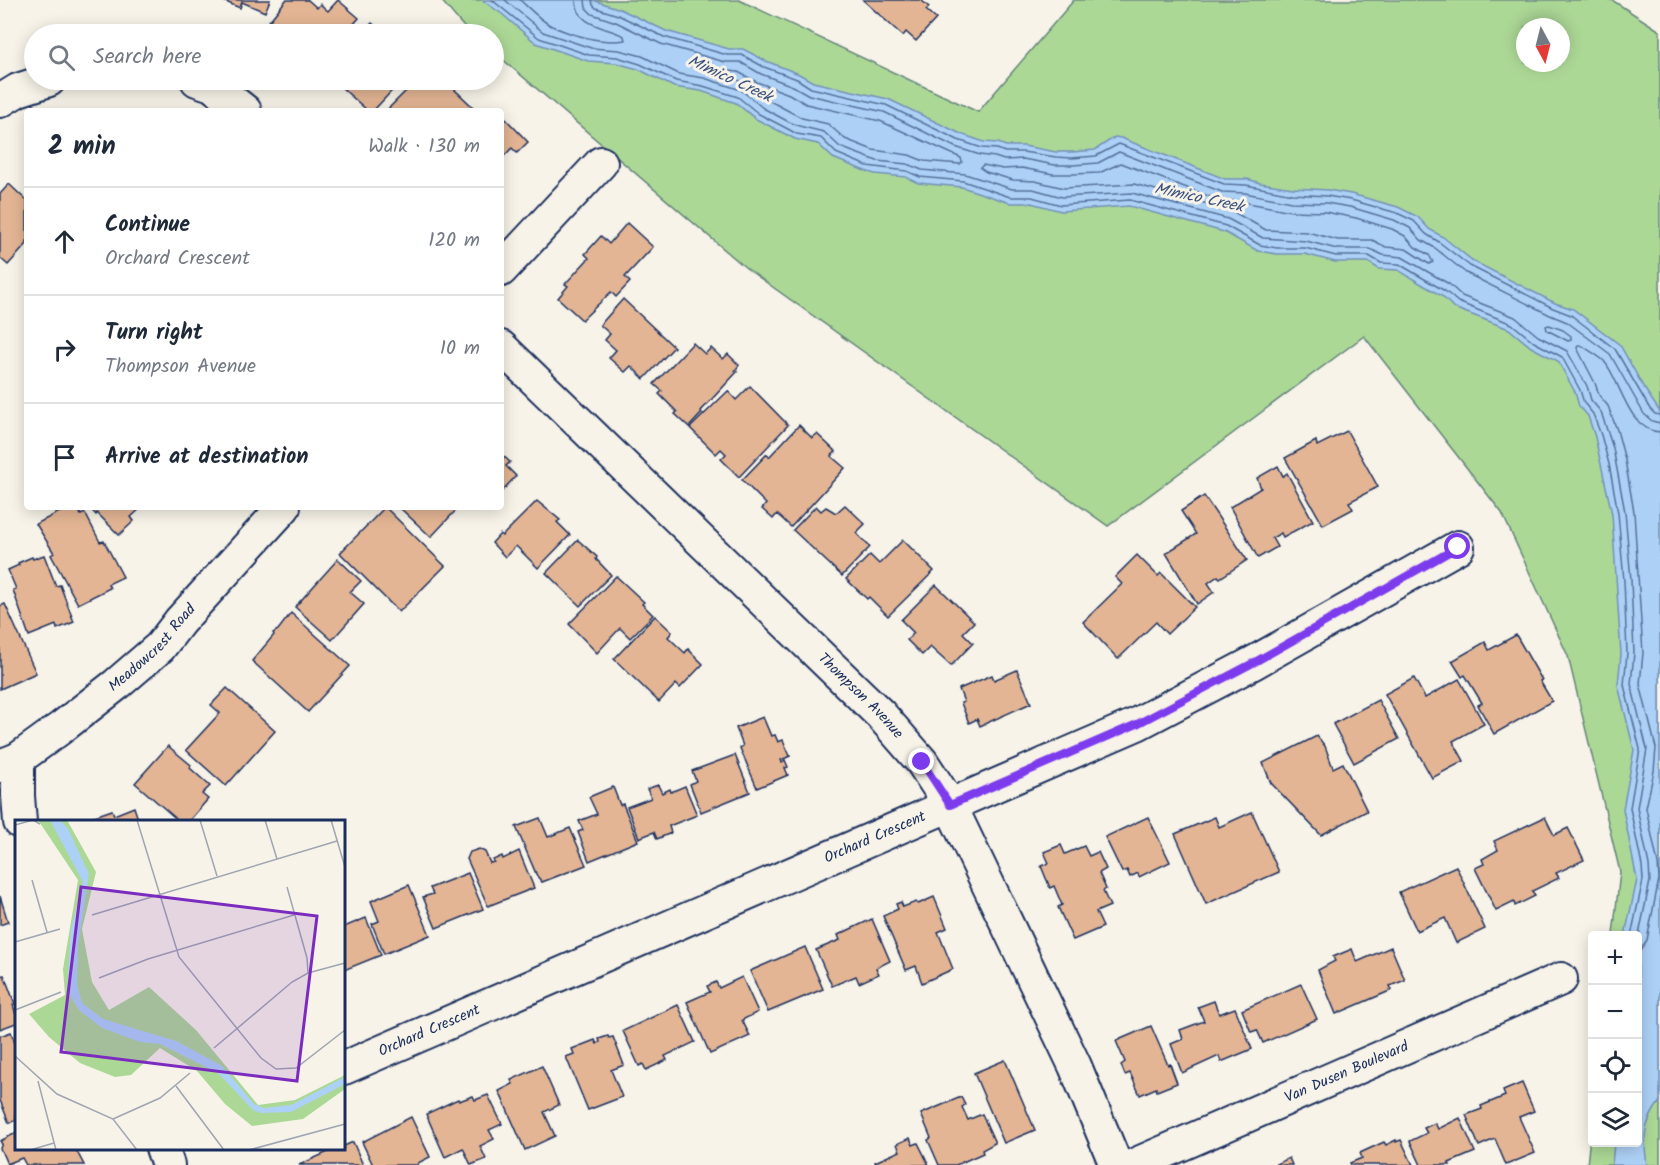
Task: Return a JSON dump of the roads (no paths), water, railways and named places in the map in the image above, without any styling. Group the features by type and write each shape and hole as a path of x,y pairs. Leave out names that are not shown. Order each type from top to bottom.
{"street":[{"path":"0,101 24,88"},
{"path":"218,90 241,108"},
{"path":"504,267 601,163"},
{"name":"Thompson Avenue","path":"504,350 881,715 922,762 950,805 1075,1066 1116,1165"},
{"name":"Meadowcrest Road","path":"9,762 117,684 160,647 180,621 281,510"},
{"name":"Orchard Crescent","path":"345,1068 1137,724 1253,663 1458,547"},
{"path":"9,762 18,796 20,820"},
{"name":"Van Dusen Boulevard","path":"1134,1165 1561,979"},
{"path":"162,1150 168,1165"}],"water":[{"name":"Mimico Creek","path":"482,0 593,0 620,9 666,31 729,49 743,49 813,82 888,99 961,134 984,142 1056,152 1072,152 1095,150 1115,137 1225,179 1247,179 1293,188 1328,190 1398,207 1418,217 1429,229 1473,261 1555,303 1573,309 1620,345 1660,412 1660,1101 1647,1124 1645,1147 1647,1165 1612,1165 1614,1147 1642,1147 1642,931 1626,931 1637,880 1623,809 1634,750 1618,685 1621,654 1612,514 1595,437 1588,416 1579,406 1575,392 1558,361 1531,347 1509,329 1454,308 1442,296 1398,270 1379,269 1368,262 1335,262 1305,254 1258,251 1224,232 1129,206 1061,211 1031,203 1010,203 962,187 918,183 906,177 875,174 833,158 818,144 795,139 756,119 736,103 701,91 674,87 638,69 616,63 588,61 536,43"}]}
